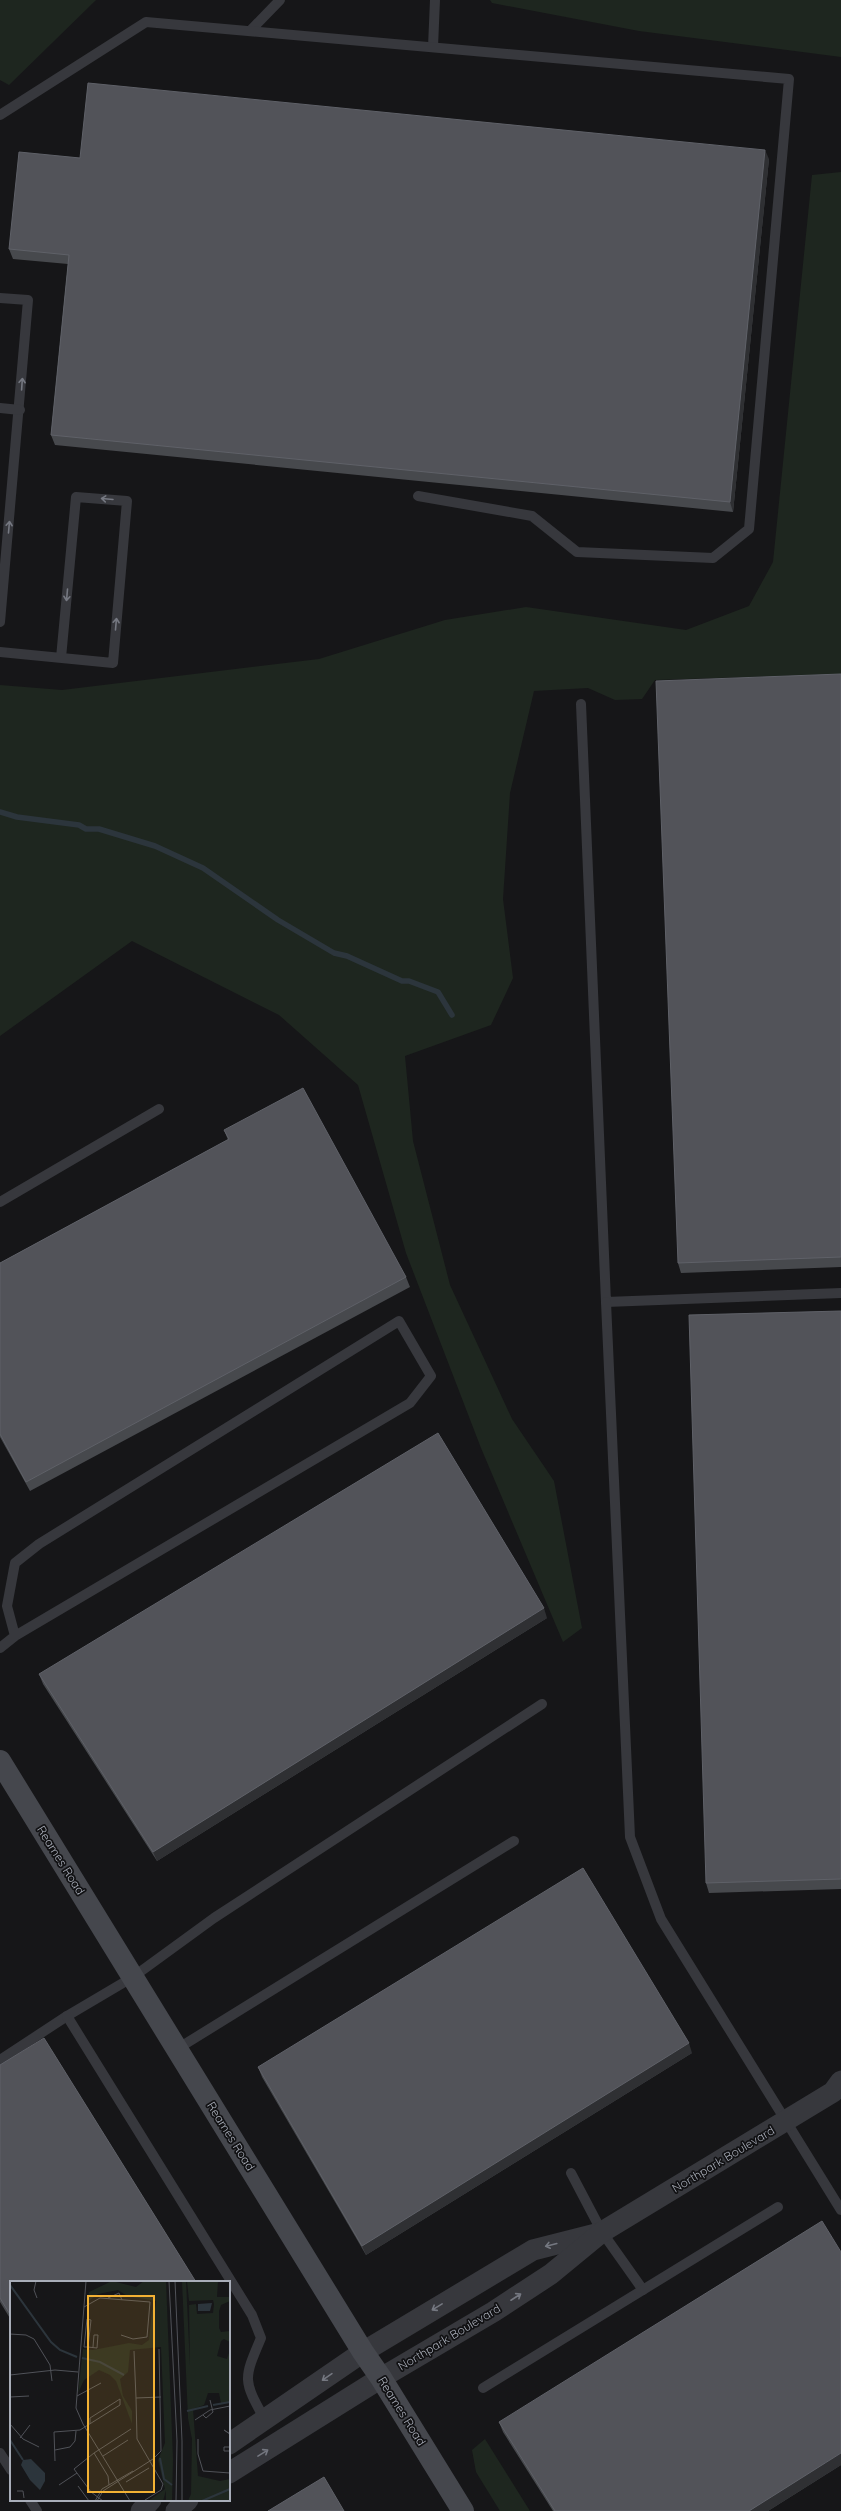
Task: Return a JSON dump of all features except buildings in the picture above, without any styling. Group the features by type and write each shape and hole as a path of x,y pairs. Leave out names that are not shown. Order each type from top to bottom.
{"main road":[{"name":"Reames Road","path":"0,1760 363,2352 381,2378 463,2511"}],"street":[{"name":"Northpark Boulevard","path":"230,2472 538,2282 602,2232 833,2092 841,2081"},
{"name":"Northpark Boulevard","path":"230,2443 363,2352 533,2250 602,2232"},
{"path":"141,2511 150,2501"},
{"path":"176,2511 187,2501"}],"lane":[{"path":"250,31 280,0"},
{"path":"433,47 435,0"},
{"path":"0,115 146,22 789,79 749,529 713,558 577,552 532,516 418,496"},
{"path":"0,298 28,300 20,410 0,622"},
{"path":"0,408 20,410"},
{"path":"0,652 61,658 113,663 127,501 76,497 61,658"},
{"path":"581,704 630,1836 661,1919 787,2120 841,2210"},
{"path":"0,1202 159,1109"},
{"path":"606,1302 841,1293"},
{"path":"0,1648 15,1636 410,1403 431,1376 399,1321 39,1544 15,1563 7,1606 15,1636"},
{"path":"0,2060 67,2016 133,1977 214,1918 542,1704"},
{"path":"177,2049 514,1841"},
{"path":"67,2016 252,2315 261,2338 247,2372 249,2392 265,2420"},
{"path":"571,2173 602,2232 642,2290"},
{"path":"483,2388 778,2207"},
{"path":"0,2452 10,2468"},
{"path":"31,2501 38,2511"}],"shaded area":[{"path":"0,0 96,0 9,85 0,80"},
{"path":"490,0 841,0 841,57 639,31 492,3"},
{"path":"841,172 841,674 655,680 642,699 615,700 588,688 534,691 510,793 503,899 513,978 491,1025 405,1056 413,1141 450,1285 512,1419 554,1481 582,1628 563,1642 481,1448 406,1253 358,1085 279,1015 132,941 0,1036 0,685 62,690 319,659 445,620 526,607 686,630 749,606 773,562 812,175"},
{"path":"485,2439 530,2511 500,2511 476,2472 472,2450"}],"waterway":[{"path":"0,812 17,817 79,825 86,829 99,829 155,846 203,868 278,920 334,953 347,956 402,981 409,981 438,992 452,1015"}]}
